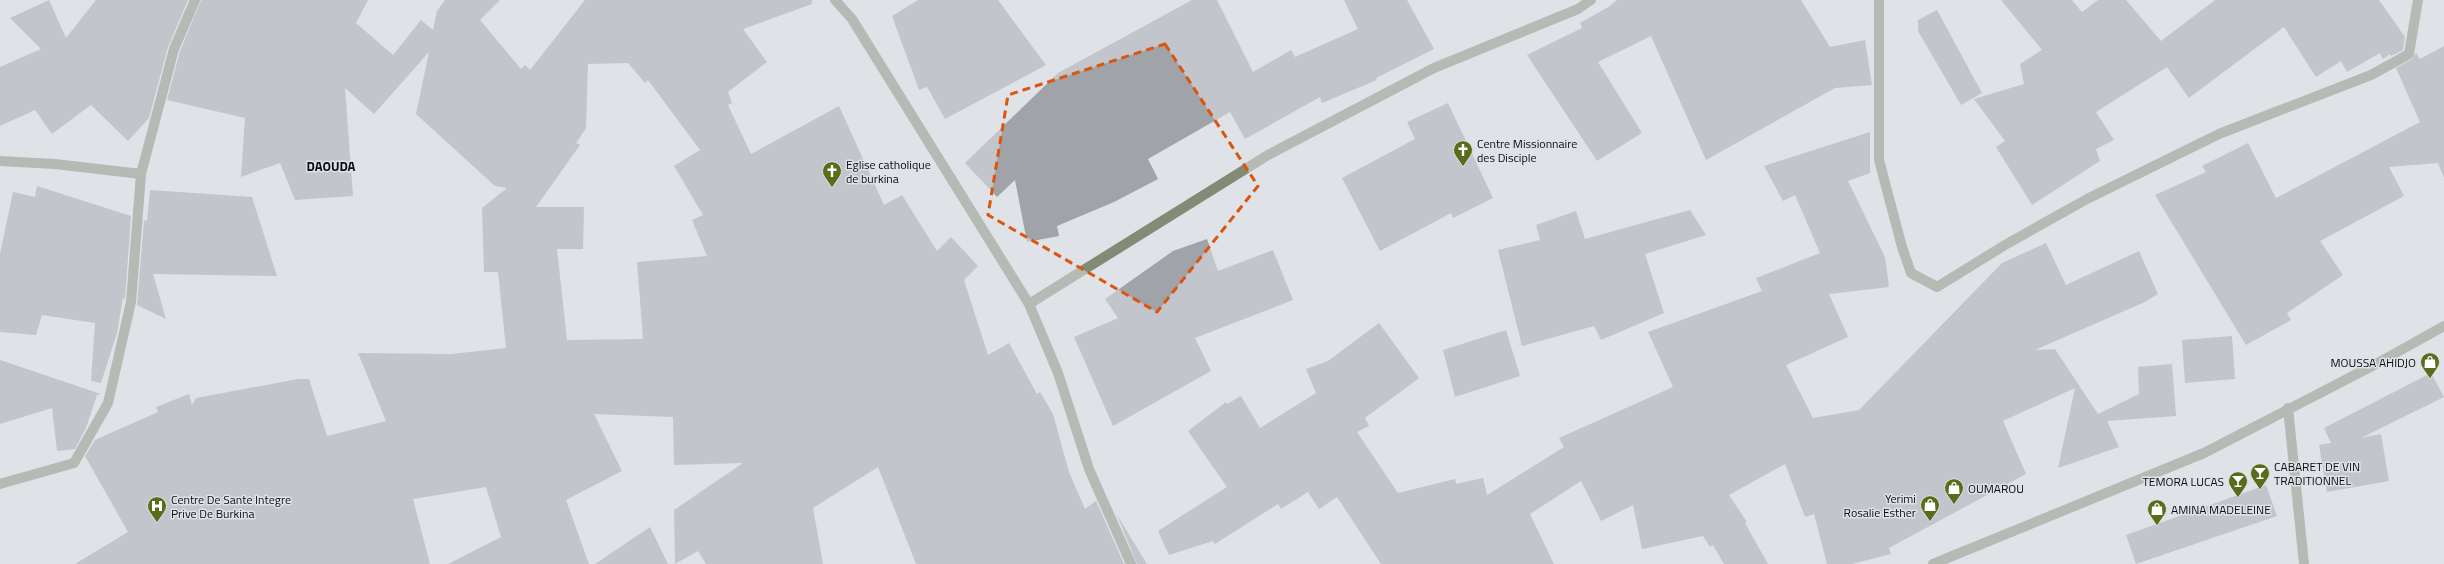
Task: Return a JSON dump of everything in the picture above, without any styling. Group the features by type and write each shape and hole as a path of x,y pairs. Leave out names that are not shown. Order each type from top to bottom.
{"street":[{"path":"0,484 74,463 108,403 131,302 141,174 174,49 195,0"},
{"path":"835,0 852,19 1029,304 1058,373 1089,469 1131,564"},
{"path":"1029,304 1268,155 1434,68 1578,9 1591,0"},
{"path":"1879,0 1880,160 1902,247 1911,273 1937,287 2005,245 2087,199 2219,134 2371,75 2409,54 2418,0"},
{"path":"0,161 55,164 141,174"},
{"path":"1933,564 2204,453 2288,408 2374,366 2444,326"},
{"path":"2288,408 2304,564"}],"highlighted area":[{"path":"1165,44 1258,186 1157,312 988,215 1008,95"}],"building":[{"path":"49,0 66,38 96,0 188,0 168,47 149,118 128,141 91,105 52,134 35,110 0,126 0,67 41,49 10,18"},
{"path":"201,0 368,0 356,23 393,55 421,20 433,30 437,11 445,0 500,0 480,20 521,69 525,65 530,70 585,0 812,0 812,4 743,29 767,62 728,92 732,103 728,105 751,154 839,106 884,205 902,195 937,251 951,237 978,266 964,280 988,355 1009,343 1037,394 1040,392 1053,414 1069,472 1085,509 1096,501 1124,564 916,564 878,467 813,508 823,564 706,564 698,551 675,564 674,510 743,463 674,465 673,417 594,414 622,471 566,500 589,564 448,564 501,537 486,487 413,499 430,564 75,564 128,532 85,456 95,440 158,412 156,407 189,394 192,405 196,398 298,379 309,379 327,436 386,421 358,353 451,354 506,348 498,272 484,272 482,208 507,188 495,186 416,114 429,52 374,114 345,88 353,196 295,200 280,163 241,177 245,118 167,100 180,51","holes":["628,63 645,83 648,80 700,150 674,166 703,215 692,220 707,256 637,262 643,339 567,340 557,249 583,249 584,207 536,207 580,145 576,143 586,128 588,64"]},
{"path":"918,0 998,0 1046,65 945,119 927,87 919,90 892,16"},
{"path":"1192,0 1217,0 1253,72 1291,50 1295,57 1358,29 1344,0 1407,0 1434,49 1376,78 1377,80 1322,103 1320,97 1245,139 1230,112 1148,159 1158,179 1114,202 1057,226 1059,236 1027,242 1015,180 997,197 965,163 1058,73"},
{"path":"1617,0 1801,0 1830,47 1865,40 1872,85 1835,88 1706,160 1651,36 1598,62 1642,133 1597,161 1527,55 1582,28 1580,23 1610,6"},
{"path":"2001,0 2072,0 2082,12 2098,0 2126,0 2161,41 2215,0 2379,0 2405,37 2403,50 2391,56 2390,54 2383,59 2380,53 2347,72 2341,61 2316,77 2284,27 2189,98 2167,67 2096,112 2114,140 2096,149 2100,161 2032,205 1996,147 2005,141 1974,99 2024,84 2020,64 2042,50"},
{"path":"1937,10 1982,93 1961,105 1918,31 1918,20"},
{"path":"2444,46 2444,178 2438,163 2389,167 2404,196 2320,241 2343,275 2287,313 2291,320 2246,345 2155,195 2206,172 2202,166 2248,143 2276,198 2420,122 2396,68 2412,59 2416,53 2420,59"},
{"path":"1448,103 1493,198 1453,218 1451,213 1380,251 1342,178 1415,139 1407,122"},
{"path":"1870,132 1870,173 1848,181 1885,257 1889,287 1829,294 1848,337 1786,365 1813,418 1859,410 2002,263 2046,243 2066,285 2139,251 2158,294 2145,302 2035,350 2055,349 2098,414 2139,394 2138,367 2172,364 2176,416 2107,421 2119,447 2058,468 2075,388 2003,421 2026,474 1889,548 1891,554 1852,564 1827,564 1814,514 1805,517 1785,464 1729,495 1747,522 1745,523 1768,564 1724,564 1713,545 1710,547 1703,536 1642,549 1633,505 1601,521 1581,481 1530,514 1554,564 1381,564 1337,497 1319,509 1308,492 1281,509 1278,504 1215,544 1213,541 1169,555 1158,531 1227,487 1188,431 1226,402 1227,404 1241,396 1260,428 1316,393 1306,369 1328,361 1379,323 1419,378 1365,418 1369,426 1357,432 1398,493 1455,479 1456,484 1483,478 1487,495 1564,447 1559,438 1673,387 1648,332 1762,291 1756,278 1820,253 1795,195 1783,201 1764,166"},
{"path":"37,186 131,216 125,299 123,298 117,333 101,383 91,381 95,323 42,315 36,335 0,332 0,254 13,192 35,197"},
{"path":"150,190 252,197 277,276 153,274 166,319 137,305 144,220 147,221"},
{"path":"1690,210 1706,235 1645,254 1664,313 1601,340 1594,326 1522,346 1498,250 1540,240 1536,225 1576,211 1585,239"},
{"path":"1207,239 1218,271 1273,250 1293,300 1195,338 1211,371 1113,426 1074,337 1118,318 1105,299 1173,251"},
{"path":"1506,330 1520,376 1455,397 1443,350"},
{"path":"2232,336 2235,379 2185,383 2182,340"},
{"path":"0,360 101,394 97,395 86,428 75,449 57,451 52,408 0,424"},
{"path":"2431,373 2444,397 2361,438 2381,434 2389,481 2327,492 2319,445 2331,443 2324,428"},
{"path":"2266,485 2277,516 2136,564 2126,535"},
{"path":"1117,515 1147,564 1137,564"},
{"path":"650,527 668,564 595,564"}],"place":[{"name":"Centre Missionnaire des Disciple","path":"1463,167"},
{"name":"Eglise catholique de burkina","path":"832,188"},
{"name":"MOUSSA AHIDJO","path":"2430,379"},
{"name":"CABARET DE VIN TRADITIONNEL","path":"2260,490"},
{"name":"TEMORA LUCAS","path":"2238,498"},
{"name":"OUMAROU","path":"1954,505"},
{"name":"Yerimi Rosalie Esther","path":"1930,522"},
{"name":"Centre De Sante Integre Prive De Burkina","path":"157,523"},
{"name":"AMINA MADELEINE","path":"2157,526"}],"district":[{"name":"DAOUDA","path":"331,166"}]}
